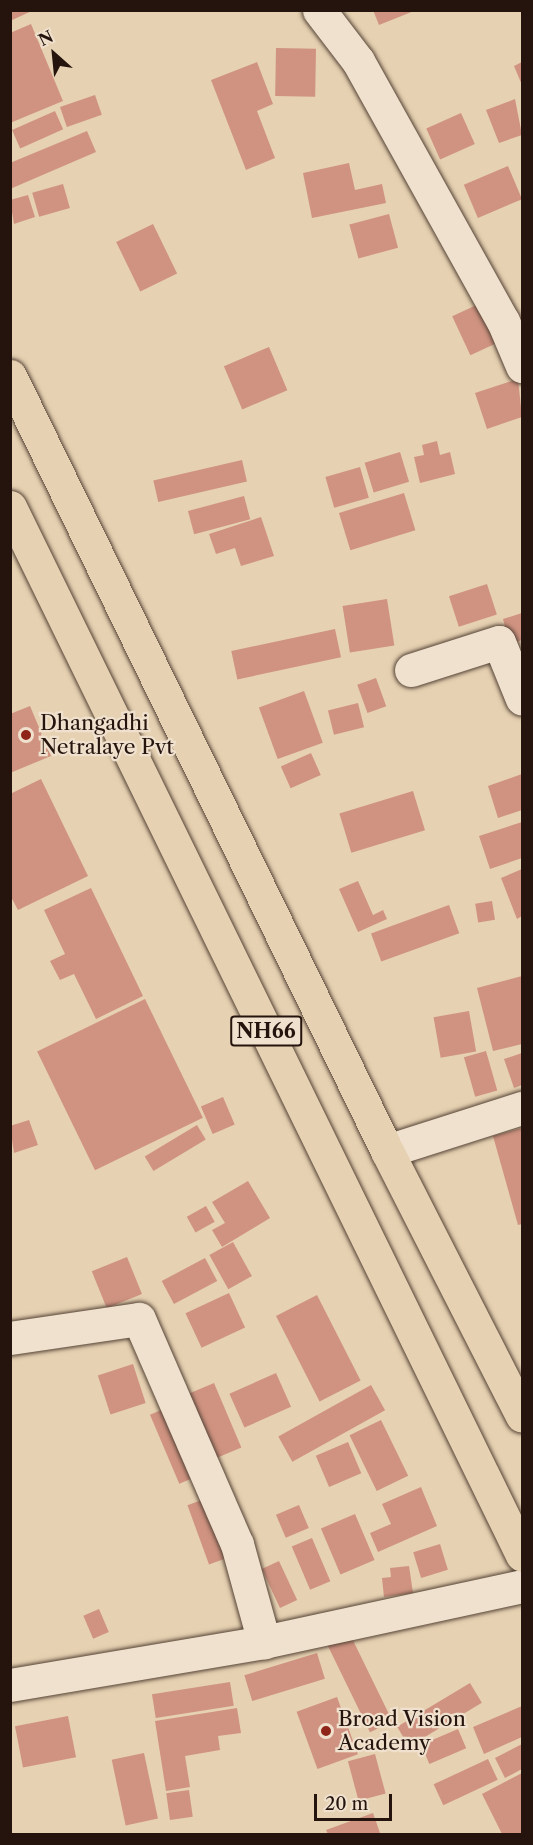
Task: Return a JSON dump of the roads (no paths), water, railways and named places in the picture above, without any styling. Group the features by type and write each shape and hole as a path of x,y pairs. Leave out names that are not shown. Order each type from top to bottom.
{"highway":[{"name":"NH66","path":"10,376 387,1150 522,1416"},
{"name":"NH66","path":"10,507 522,1555"}],"street":[{"path":"319,10 358,61 503,321 522,366"},
{"path":"411,670 499,642 522,699"},
{"path":"387,1150 522,1108"},
{"path":"10,1338 139,1319 237,1544 264,1642"},
{"path":"10,1685 264,1642 522,1586"}],"place":[{"name":"Dhangadhi Netralaye Pvt","path":"26,735"},
{"name":"Broad Vision Academy","path":"326,1731"}]}
